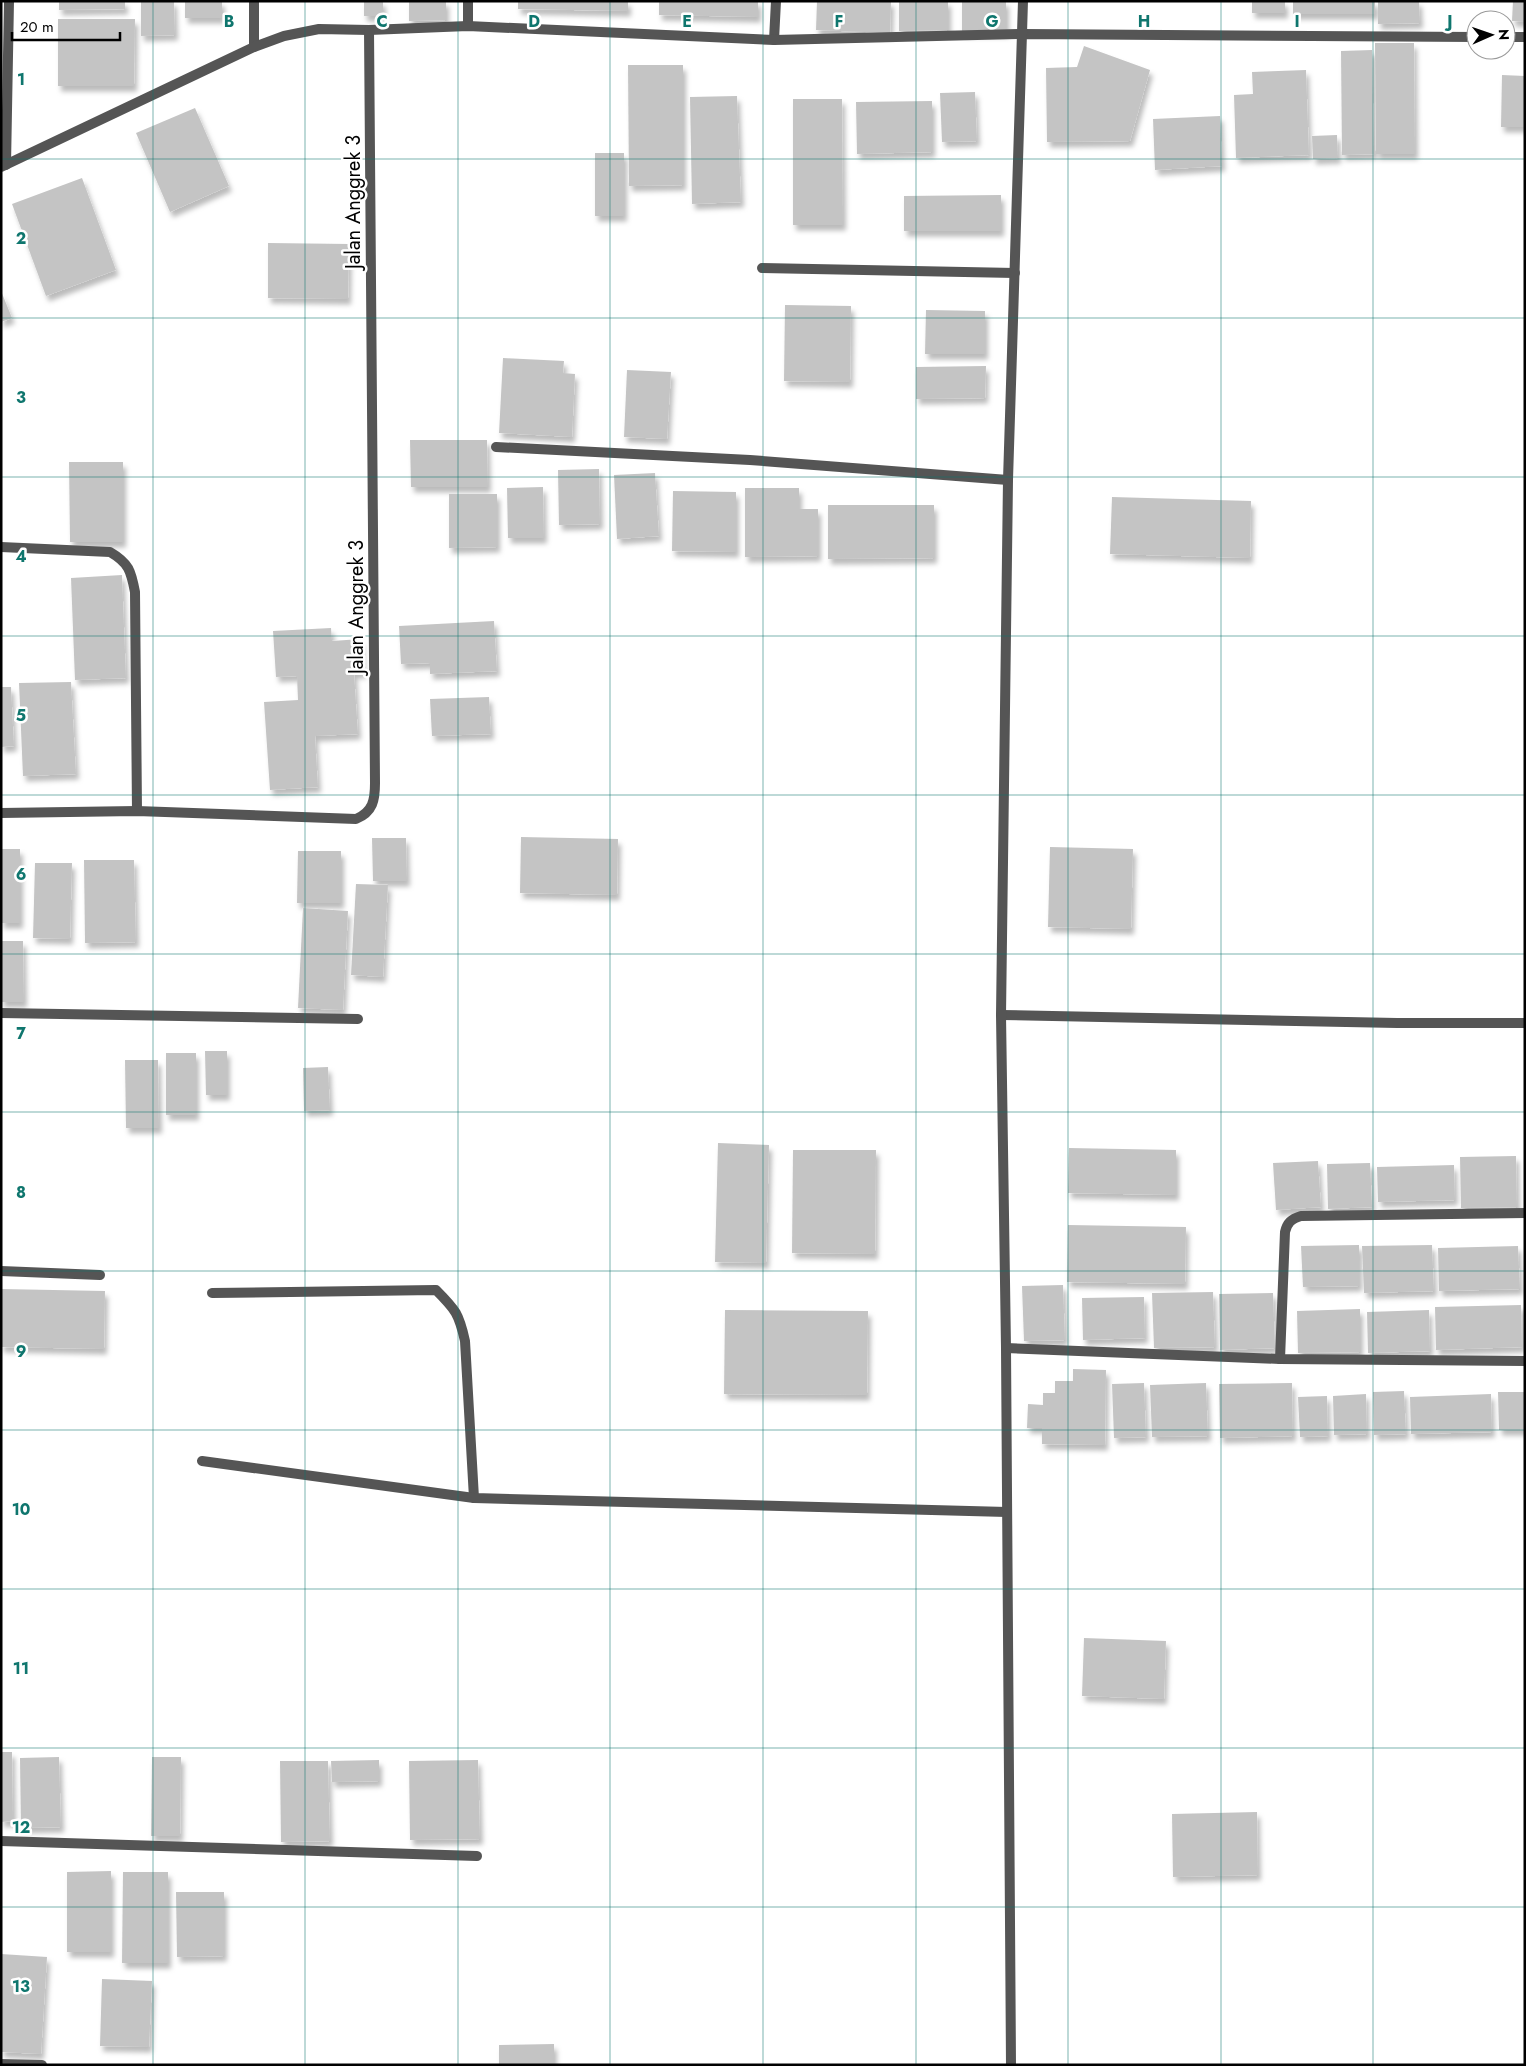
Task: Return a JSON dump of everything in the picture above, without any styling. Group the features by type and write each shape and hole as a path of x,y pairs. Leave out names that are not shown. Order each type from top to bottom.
{"street":[{"path":"8,1 4,166 254,47 284,36 319,29 369,30 468,26 774,40 1023,34 1466,36"},
{"path":"254,1 254,47"},
{"path":"468,1 468,26"},
{"path":"774,40 776,1"},
{"path":"1011,2065 1006,1348 1001,1014 1008,480 1023,1"},
{"name":"Jalan Anggrek 3","path":"1,813 137,811 356,819 365,815 370,809 375,798 369,30"},
{"path":"762,268 1015,273"},
{"path":"496,447 731,459 1008,480"},
{"path":"1,546 110,552 123,559 131,573 135,592 137,811"},
{"path":"1,1013 358,1019"},
{"path":"1001,1014 1387,1023 1525,1023"},
{"path":"1280,1359 1285,1232 1287,1225 1294,1218 1301,1216 1525,1212"},
{"path":"1,1271 100,1275"},
{"path":"212,1292 436,1290 450,1304 460,1318 465,1342 474,1498"},
{"path":"1006,1348 1280,1359 1525,1360"},
{"path":"202,1461 474,1498 1007,1512"},
{"path":"1,1841 477,1856"},
{"path":"1,2064 42,2065"}],"building":[{"path":"59,1 125,1 125,9 59,10"},
{"path":"141,1 174,1 175,35 141,36"},
{"path":"185,1 222,1 222,18 185,18"},
{"path":"364,1 383,1 383,16 364,16"},
{"path":"409,1 446,1 446,20 409,21"},
{"path":"518,1 628,1 628,11 518,9"},
{"path":"659,1 758,1 758,17 659,15"},
{"path":"817,1 891,1 890,33 816,30"},
{"path":"899,1 948,1 948,30 899,31"},
{"path":"962,1 1006,1 1006,32 962,32"},
{"path":"1252,1 1285,1 1285,13 1252,13"},
{"path":"1293,1 1375,1 1375,14 1293,14"},
{"path":"1378,1 1419,1 1420,23 1378,24"},
{"path":"1513,1 1525,1 1525,22 1516,21 1516,10 1513,10"},
{"path":"58,19 135,19 134,86 58,86"},
{"path":"1375,43 1414,43 1415,154 1376,154"},
{"path":"1084,46 1150,70 1130,141 1047,142 1046,68 1077,67"},
{"path":"1372,50 1374,154 1342,155 1341,51"},
{"path":"628,65 683,65 683,185 629,186"},
{"path":"1306,70 1309,155 1236,158 1234,95 1253,94 1252,72"},
{"path":"1502,75 1525,76 1525,127 1501,127"},
{"path":"975,92 977,141 942,142 940,93"},
{"path":"737,96 741,202 692,204 690,97"},
{"path":"793,99 842,99 843,225 793,225"},
{"path":"932,101 932,152 857,154 856,102"},
{"path":"195,108 229,186 170,212 136,133"},
{"path":"1220,116 1222,166 1155,170 1153,119"},
{"path":"1337,135 1338,158 1313,159 1312,136"},
{"path":"595,153 624,153 624,216 595,216"},
{"path":"82,178 116,270 46,296 12,204"},
{"path":"1001,195 1001,231 904,231 904,196"},
{"path":"268,243 349,244 348,299 268,298"},
{"path":"1,291 12,318 1,322"},
{"path":"785,305 851,306 850,382 784,381"},
{"path":"926,310 985,311 985,354 925,354"},
{"path":"503,358 564,361 563,373 575,374 572,437 499,433"},
{"path":"986,366 985,398 916,399 916,367"},
{"path":"627,370 671,372 667,439 624,437"},
{"path":"410,440 487,440 488,487 411,487"},
{"path":"69,462 123,462 123,542 70,542"},
{"path":"599,469 600,524 559,525 558,470"},
{"path":"655,473 659,536 617,539 614,475"},
{"path":"543,487 544,538 508,538 507,488"},
{"path":"745,488 799,488 799,509 818,509 818,556 745,557"},
{"path":"673,491 736,492 736,552 672,551"},
{"path":"449,494 497,494 497,547 449,548"},
{"path":"1112,497 1251,501 1250,558 1110,554"},
{"path":"828,505 934,505 934,558 828,559"},
{"path":"122,575 126,678 75,680 71,578"},
{"path":"494,621 497,671 430,674 430,663 401,664 399,626"},
{"path":"331,628 332,641 361,639 363,673 354,673 358,734 315,736 318,787 270,790 264,702 298,700 297,676 276,677 273,631"},
{"path":"71,682 76,774 23,776 19,683"},
{"path":"1,687 11,687 14,746 1,747"},
{"path":"489,697 491,734 432,736 430,699"},
{"path":"521,837 618,839 617,895 520,893"},
{"path":"372,838 406,838 407,881 373,881"},
{"path":"1050,847 1133,849 1131,929 1048,927"},
{"path":"1,849 20,849 20,923 1,923"},
{"path":"298,851 341,851 341,903 297,903"},
{"path":"84,860 134,860 136,942 85,943"},
{"path":"35,863 72,863 70,939 33,938"},
{"path":"356,884 388,885 383,977 351,975"},
{"path":"303,908 348,911 343,1010 298,1008"},
{"path":"1,941 23,941 24,1002 1,1002"},
{"path":"205,1051 227,1051 227,1095 206,1095"},
{"path":"166,1053 196,1053 196,1115 166,1115"},
{"path":"125,1060 158,1060 159,1128 126,1128"},
{"path":"328,1067 330,1110 304,1111 303,1068"},
{"path":"718,1143 769,1145 766,1263 715,1262"},
{"path":"1069,1148 1176,1150 1176,1195 1068,1193"},
{"path":"793,1150 876,1150 875,1254 792,1253"},
{"path":"1516,1156 1517,1207 1461,1208 1460,1157"},
{"path":"1318,1161 1321,1207 1276,1210 1273,1163"},
{"path":"1370,1163 1372,1207 1328,1209 1327,1164"},
{"path":"1454,1165 1455,1200 1378,1202 1377,1167"},
{"path":"1068,1225 1186,1227 1185,1284 1067,1282"},
{"path":"1359,1245 1359,1286 1303,1287 1301,1246"},
{"path":"1432,1245 1434,1291 1364,1293 1362,1246"},
{"path":"1518,1246 1520,1289 1439,1291 1438,1248"},
{"path":"1063,1285 1065,1340 1024,1341 1022,1286"},
{"path":"1,1289 105,1291 104,1349 1,1347"},
{"path":"1213,1292 1215,1347 1154,1348 1152,1293"},
{"path":"1273,1293 1275,1348 1220,1350 1219,1294"},
{"path":"1144,1297 1145,1338 1083,1340 1082,1298"},
{"path":"1521,1305 1522,1347 1436,1350 1435,1307"},
{"path":"1360,1309 1360,1352 1298,1353 1297,1311"},
{"path":"725,1310 868,1311 867,1395 724,1394"},
{"path":"1429,1310 1430,1351 1368,1353 1367,1312"},
{"path":"1073,1369 1106,1370 1105,1445 1042,1444 1042,1428 1027,1428 1028,1404 1043,1405 1043,1393 1055,1393 1055,1381 1073,1381"},
{"path":"1144,1383 1146,1437 1114,1438 1112,1384"},
{"path":"1206,1383 1208,1436 1152,1437 1150,1385"},
{"path":"1292,1383 1293,1436 1220,1438 1219,1384"},
{"path":"1404,1391 1406,1434 1374,1435 1373,1392"},
{"path":"1498,1392 1525,1392 1525,1430 1499,1430"},
{"path":"1366,1394 1367,1434 1334,1435 1333,1396"},
{"path":"1491,1394 1492,1432 1411,1434 1410,1397"},
{"path":"1327,1396 1328,1436 1300,1437 1298,1397"},
{"path":"1084,1638 1166,1641 1164,1699 1082,1696"},
{"path":"1,1752 12,1752 13,1821 1,1822"},
{"path":"59,1757 61,1827 21,1828 20,1758"},
{"path":"152,1757 181,1757 180,1836 151,1836"},
{"path":"379,1760 379,1781 332,1782 331,1761"},
{"path":"478,1760 480,1839 410,1840 409,1761"},
{"path":"280,1761 328,1761 330,1841 281,1842"},
{"path":"1257,1812 1258,1875 1173,1877 1172,1814"},
{"path":"111,1871 111,1952 67,1952 67,1872"},
{"path":"123,1872 168,1872 168,1963 122,1963"},
{"path":"176,1892 224,1892 224,1956 177,1957"},
{"path":"1,1954 47,1957 41,2054 1,2052"},
{"path":"102,1979 152,1981 149,2047 100,2046"},
{"path":"554,2044 554,2065 499,2065 499,2045"}]}
